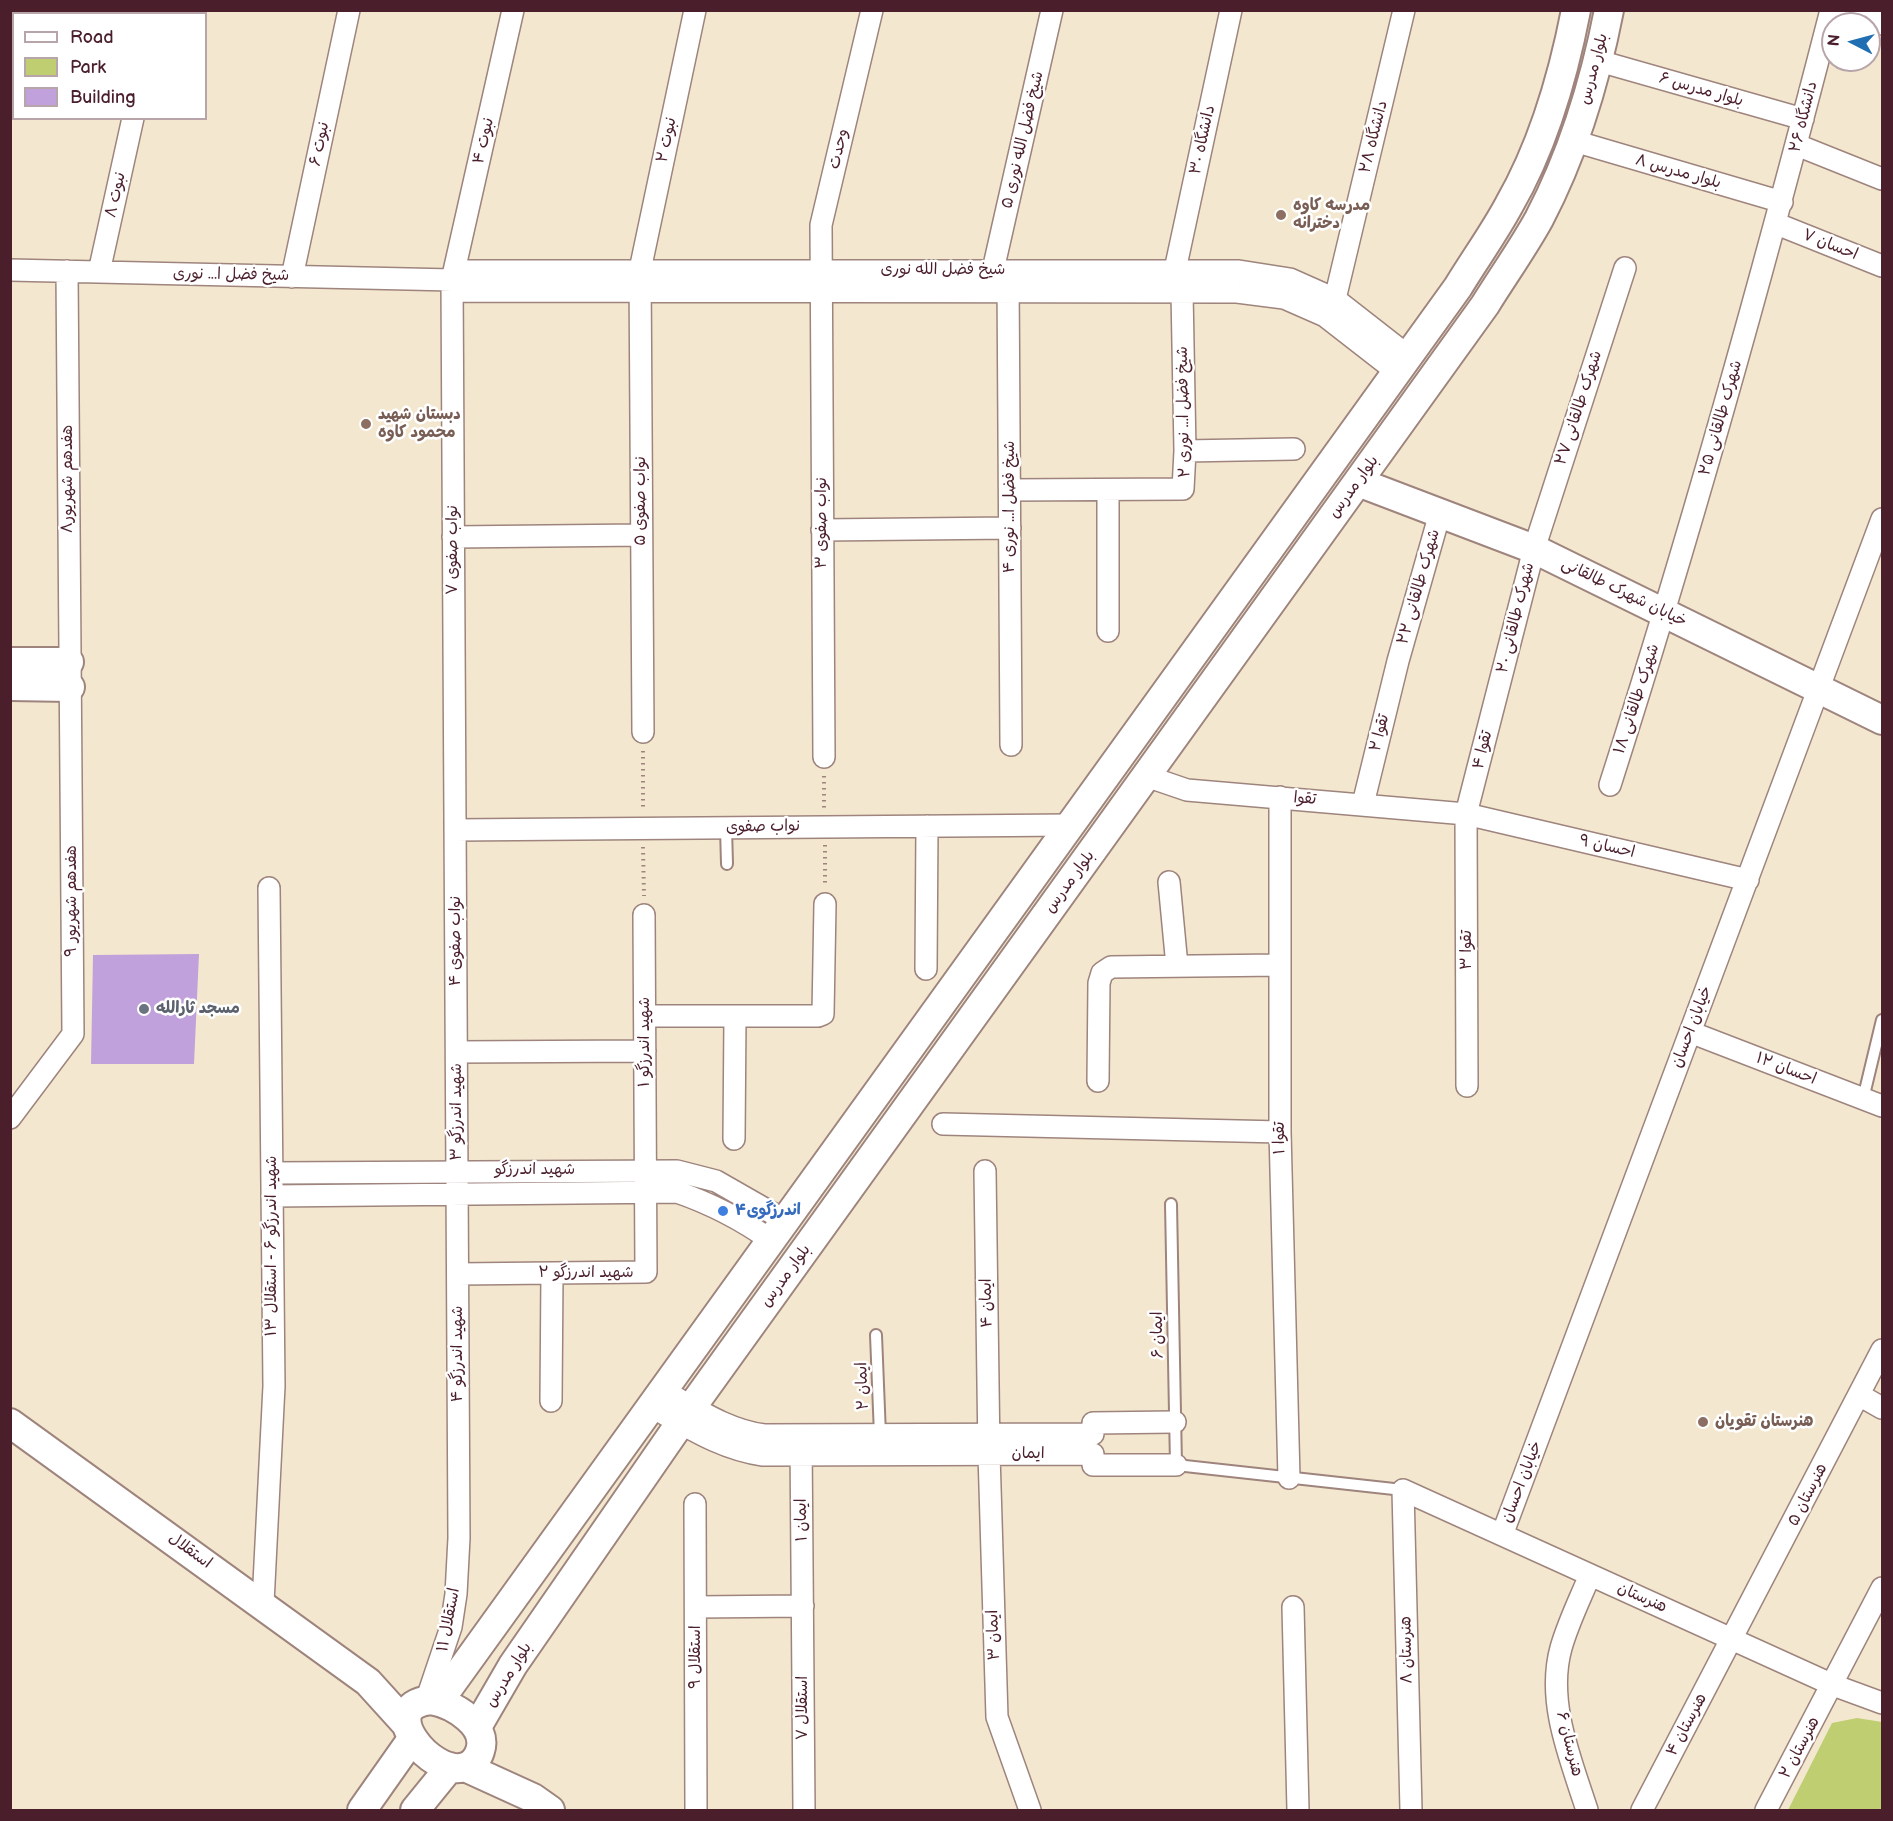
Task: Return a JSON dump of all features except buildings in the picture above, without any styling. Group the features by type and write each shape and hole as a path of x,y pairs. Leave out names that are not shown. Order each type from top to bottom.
{"main road":[{"name":"بلوار مدرس","path":"430,1701 658,1399 1458,287 1510,204 1543,130 1568,52 1576,10"},
{"name":"بلوار مدرس","path":"479,1731 513,1665 686,1414 1485,305 1539,219 1574,141 1599,61 1609,10"},
{"name":"خیابان شهرک طالقانی","path":"1358,482 1534,549 1882,720"},
{"path":"10,662 70,674"},
{"path":"10,686 70,674"},
{"name":"استقلال","path":"10,1423 263,1603 368,1682 409,1732"},
{"name":"استقلال","path":"368,1682 430,1701"},
{"path":"362,1810 409,1732 411,1710 430,1701 460,1712 542,1804"},
{"path":"415,1810 458,1767 478,1758 482,1742 479,1731"},
{"path":"409,1732 429,1756 542,1804"}],"street":[{"name":"نبوت ۶","path":"292,276 349,10"},
{"name":"نبوت ۴","path":"453,281 513,10"},
{"name":"نبوت ۲","path":"640,280 695,10"},
{"name":"وحدت","path":"821,280 821,225 872,10"},
{"name":"شیخ فضل‌ الله نوری ۵","path":"1003,277 1052,10"},
{"name":"دانشگاه ۳۰","path":"1174,270 1231,10"},
{"name":"دانشگاه ۲۸","path":"1335,299 1404,10"},
{"name":"دانشگاه ۲۶","path":"1777,224 1831,10"},
{"path":"1850,10 1882,24"},
{"name":"بلوار مدرس ۶","path":"1599,61 1803,119"},
{"name":"نبوت ۸","path":"99,272 133,120"},
{"name":"بلوار مدرس ۸","path":"1574,141 1782,202"},
{"path":"1797,145 1882,179"},
{"name":"احسان ۷","path":"1777,224 1882,266"},
{"name":"شهرک طالقانی ۲۵","path":"1665,613 1777,224"},
{"name":"شهرک طالقانی ۲۷","path":"1534,549 1625,268"},
{"name":"شیخ فضل ا... نوری","path":"10,270 453,281"},
{"name":"شیخ فضل الله نوری","path":"453,281 821,280 1003,277 1174,270 1239,271 1290,279 1335,299 1403,364"},
{"name":"شیخ فضل ا... نوری ۲","path":"1010,489 1108,491 1183,489 1185,451 1182,292 1174,270"},
{"name":"هفدهم شهریور۸","path":"67,271 70,674"},
{"name":"شیخ فضل الله نوری","path":"1003,277 1182,292 1237,292 1284,298 1325,316 1403,364"},
{"name":"شیخ فضل ا... نوری ۴","path":"1003,277 1010,489 1011,745"},
{"name":"نواب صفوی ۵","path":"640,280 643,732"},
{"name":"نواب صفوی ۳","path":"821,280 824,757"},
{"name":"نواب صفوی ۷","path":"453,281 455,830"},
{"path":"1185,451 1294,449"},
{"path":"1108,491 1108,631"},
{"name":"شهرک طالقانی ۲۲","path":"1398,661 1440,513"},
{"path":"822,530 1010,528"},
{"name":"خیابان احسان","path":"1502,1535 1880,531"},
{"path":"453,537 641,535"},
{"name":"شهرک طالقانی ۲۰","path":"1499,687 1534,549"},
{"name":"شهرک طالقانی ۱۸","path":"1610,785 1665,613"},
{"name":"تقوا ۲","path":"1363,804 1398,661"},
{"name":"هفدهم شهریور ۹","path":"10,1119 73,1034 70,674"},
{"name":"تقوا ۴","path":"1466,814 1499,687"},
{"name":"تقوا","path":"1146,776 1187,790 1466,814"},
{"name":"تقوا ۱","path":"1280,797 1280,1132 1289,1478"},
{"name":"احسان ۹","path":"1466,814 1748,880"},
{"name":"تقوا ۳","path":"1466,814 1467,1086"},
{"name":"نواب صفوی","path":"455,830 1071,825"},
{"path":"926,969 927,826"},
{"name":"نواب صفوی ۴","path":"455,830 457,1052"},
{"path":"1169,882 1177,966"},
{"name":"شهید اندرزگو ۶ - استقلال ۱۳","path":"263,1603 274,1386 269,888"},
{"path":"645,1016 735,1017 824,1014 825,904"},
{"name":"شهید اندرزگو ۱","path":"644,915 646,1169"},
{"path":"1098,1081 1099,982 1102,973 1111,968 1280,965"},
{"path":"734,1139 735,1017"},
{"name":"احسان ۱۲","path":"1690,1032 1882,1106"},
{"path":"457,1052 645,1051"},
{"name":"شهید اندرزگو ۳","path":"457,1052 458,1171"},
{"path":"943,1124 1280,1132"},
{"name":"شهید اندرزگو","path":"272,1173 646,1169 678,1171 716,1181 779,1231"},
{"name":"شهید اندرزگو ۲","path":"458,1274 646,1272 646,1169"},
{"name":"شهید اندرزگو ۴","path":"458,1171 459,1538"},
{"name":"ایمان ۴","path":"985,1171 989,1444"},
{"path":"272,1196 676,1192 711,1203 743,1220 779,1231"},
{"path":"550,1401 552,1273"},
{"name":"هنرستان ۵","path":"1733,1640 1882,1350"},
{"path":"1859,1395 1882,1408"},
{"name":"ایمان","path":"658,1399 686,1414 716,1442 739,1451 880,1435 989,1444"},
{"path":"1175,1422 1093,1423 1093,1466 1176,1465"},
{"name":"ایمان ۳","path":"989,1444 997,1717 1030,1810"},
{"name":"ایمان","path":"801,1445 1093,1444"},
{"name":"ایمان ۱","path":"801,1445 803,1606"},
{"name":"هنرستان","path":"1403,1490 1833,1685 1882,1703"},
{"name":"هنرستان ۸","path":"1403,1490 1411,1810"},
{"name":"استقلال ۹","path":"695,1504 696,1810"},
{"name":"استقلال ۱۱","path":"430,1701 451,1627 456,1594 459,1538"},
{"name":"هنرستان ۶","path":"1587,1810 1562,1729 1557,1689 1561,1649 1590,1575"},
{"name":"هنرستان ۲","path":"1766,1810 1882,1588"},
{"path":"696,1607 803,1606"},
{"name":"استقلال ۷","path":"803,1606 804,1810"},
{"path":"1293,1607 1298,1810"},
{"name":"هنرستان ۴","path":"1642,1810 1733,1640"}],"lane":[{"path":"726,828 727,864"},
{"path":"1863,1099 1882,1020"},
{"name":"ایمان ۶","path":"1171,1204 1176,1465"},
{"name":"ایمان ۲","path":"876,1335 880,1435"},
{"path":"1176,1465 1403,1490"}],"green space":[{"path":"1857,1718 1882,1722 1882,1810 1788,1810 1832,1723"}],"place":[{"name":"مدرسه کاوه دخترانه","path":"1281,215"},
{"name":"دبستان شهید محمود کاوه","path":"366,424"},
{"name":"مسجد ثارالله","path":"144,1009"},
{"name":"اندرزگوی۴","path":"723,1211"},
{"name":"هنرستان تقویان","path":"1703,1422"}]}
